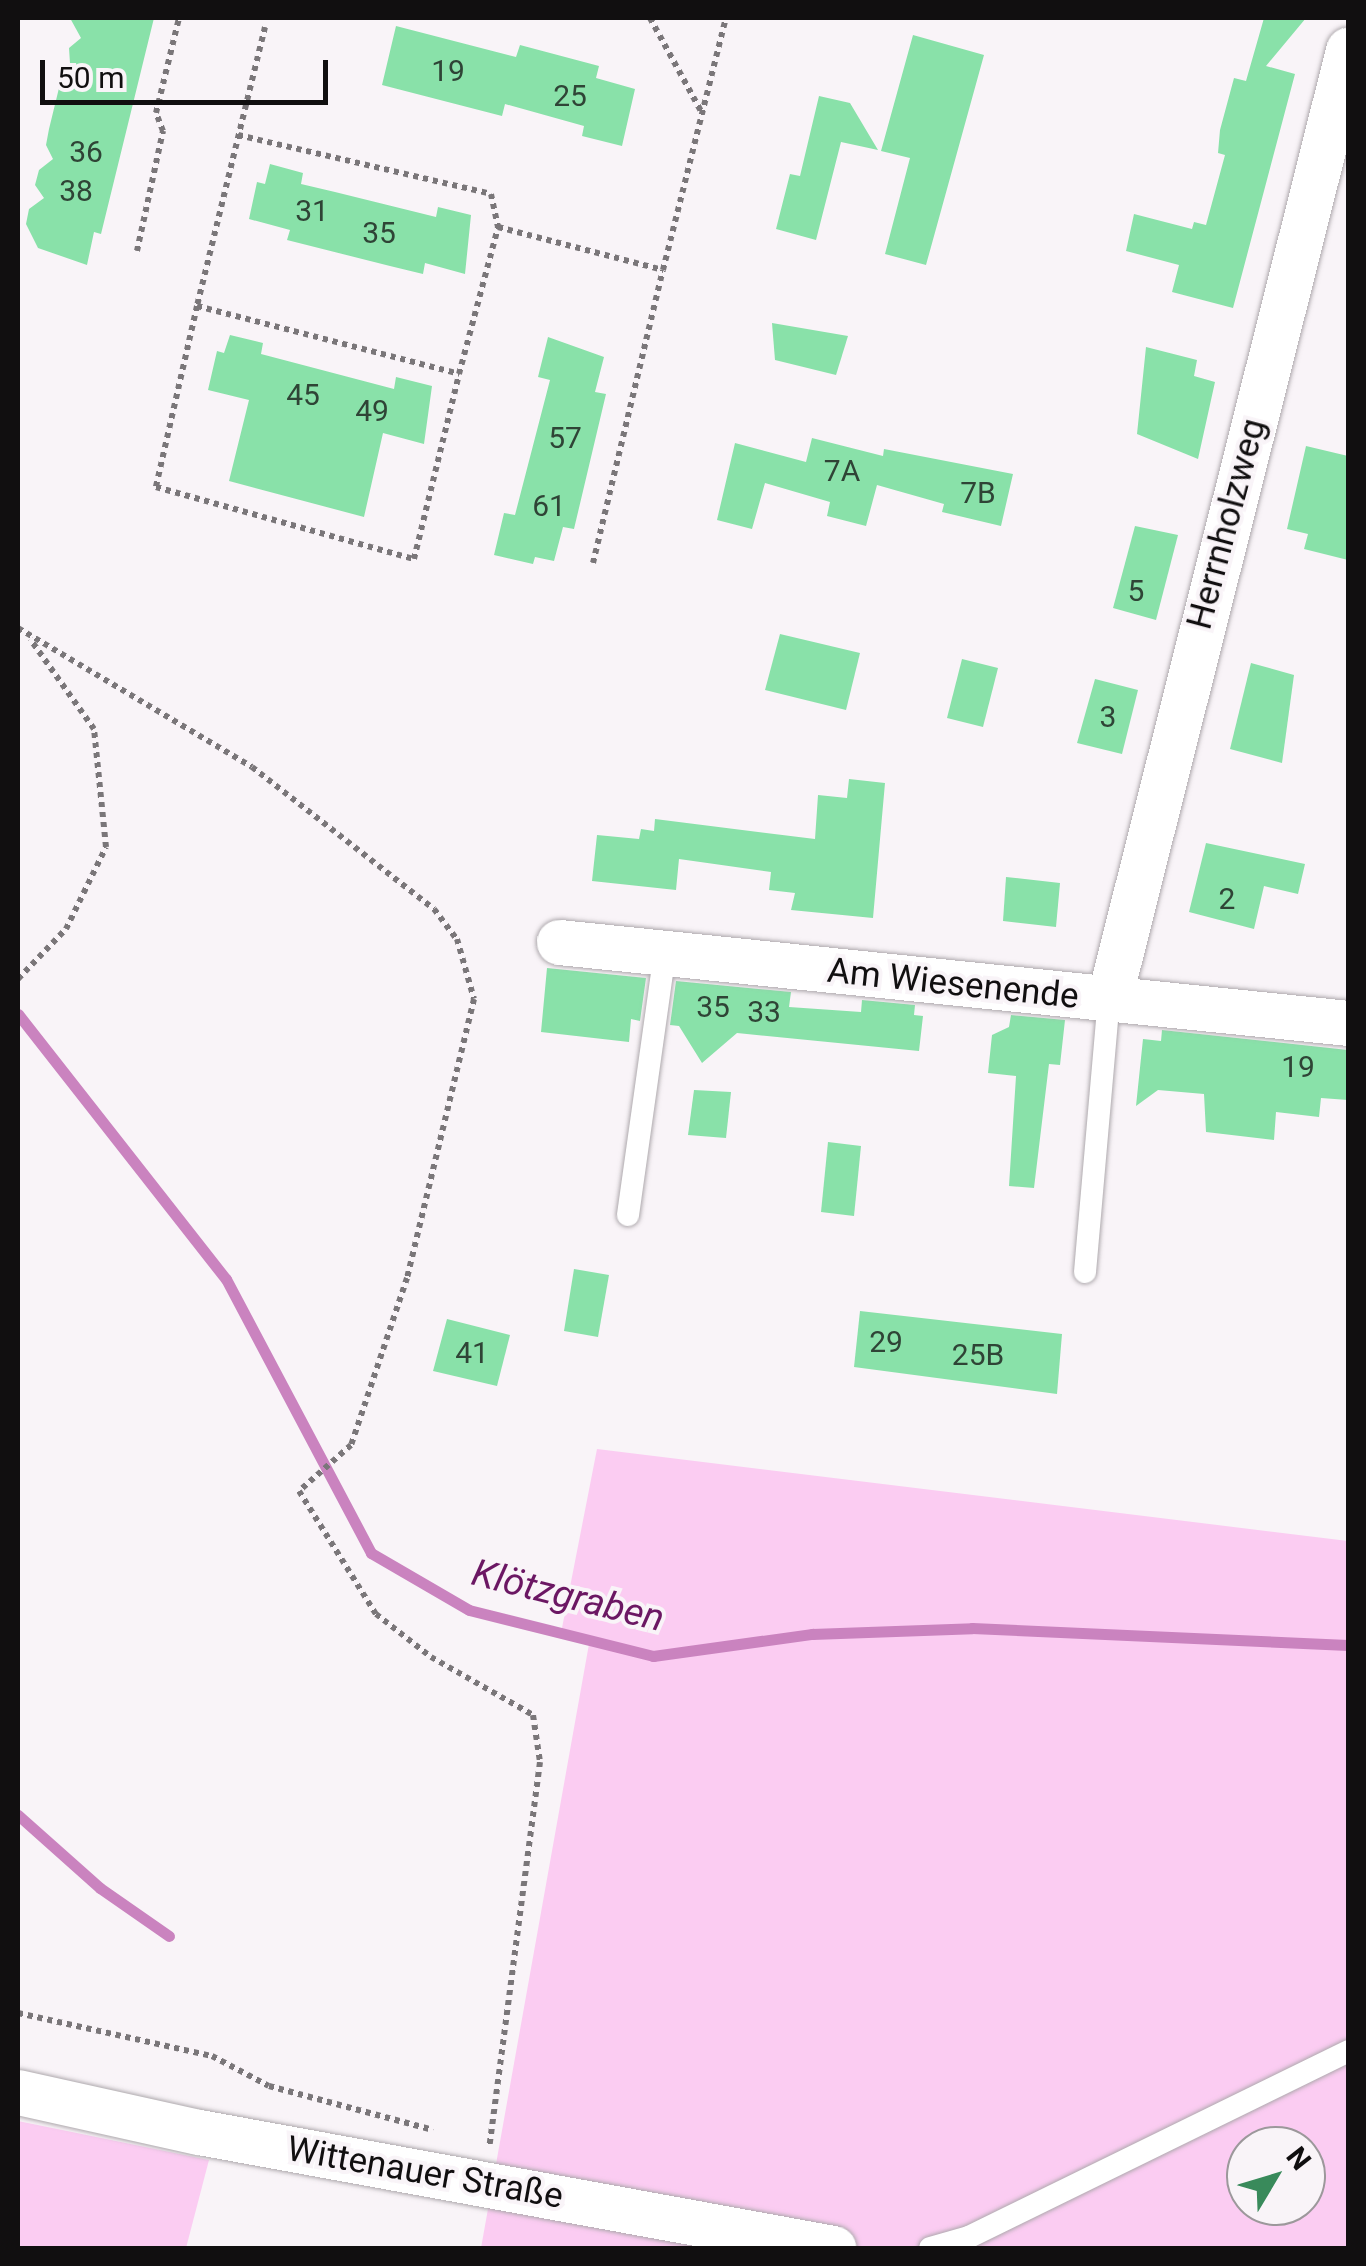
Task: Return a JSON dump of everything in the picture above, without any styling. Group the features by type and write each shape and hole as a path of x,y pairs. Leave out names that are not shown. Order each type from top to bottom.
{"street":[{"name":"Herrnholzweg","path":"1109,999 1348,50"},
{"name":"Am Wiesenende","path":"559,942 1348,1023"},
{"name":"Wittenauer Straße","path":"18,2092 199,2132 482,2158 833,2248"}],"lane":[{"path":"628,1215 666,953"},
{"path":"1085,1272 1109,999"},
{"path":"930,2248 969,2237 1348,2051"}],"path":[{"path":"136,251 163,131 156,113 180,18"},
{"path":"650,18 702,112"},
{"path":"593,562 726,18"},
{"path":"238,136 491,194 498,227 414,559 156,486 197,306 238,136 265,26"},
{"path":"498,227 662,270"},
{"path":"197,306 459,374"},
{"path":"18,628 252,767 434,910 457,938 474,999 407,1278 351,1445 299,1491 376,1614 432,1657 533,1714 540,1762 482,2158"},
{"path":"18,980 66,929 106,847 94,729 26,634"},
{"path":"18,2012 212,2056 269,2086 441,2132"}],"shaded area":[{"path":"597,1449 1348,1541 1348,2248 481,2248 589,1644 561,1633"},
{"path":"18,2121 209,2160 186,2248 18,2248"}],"building":[{"path":"70,18 154,18 101,234 94,232 87,265 38,248 26,224 29,209 44,198 35,185 39,170 53,159 46,145 49,129 59,88 71,79 69,48 81,38"},
{"path":"1264,18 1306,18 1266,66 1295,74 1233,308 1172,292 1179,265 1126,251 1134,214 1192,229 1194,222 1206,225 1225,155 1218,153 1220,130 1234,78 1246,81"},
{"path":"396,26 516,57 520,45 599,66 596,78 635,89 622,146 582,136 584,126 505,104 502,116 382,85"},
{"path":"913,35 984,55 926,265 885,254 910,158 881,151"},
{"path":"819,96 850,103 878,150 841,142 816,240 776,229 790,174 800,176"},
{"path":"270,164 303,173 301,184 436,217 438,207 471,215 465,274 425,263 423,274 287,240 290,230 249,219 257,182 265,184"},
{"path":"772,323 848,336 836,375 775,360"},
{"path":"230,335 263,343 261,354 394,389 396,377 432,386 424,444 383,433 364,517 229,481 249,400 208,390 217,351 224,353"},
{"path":"548,337 604,357 595,392 606,394 574,529 563,527 554,561 535,557 533,564 494,555 504,513 515,515 550,380 538,377"},
{"path":"1146,347 1197,360 1194,376 1215,382 1198,459 1137,434"},
{"path":"812,438 883,456 884,449 1013,474 1001,526 942,512 944,504 877,485 866,526 827,516 830,502 765,483 752,529 717,520 735,443 806,462"},
{"path":"1306,446 1348,456 1348,560 1304,549 1308,534 1287,529"},
{"path":"1135,526 1178,535 1156,620 1113,608"},
{"path":"780,634 860,653 846,710 765,690"},
{"path":"962,659 998,668 983,727 947,718"},
{"path":"1251,663 1294,675 1282,763 1230,749"},
{"path":"1095,679 1138,690 1122,754 1077,743"},
{"path":"849,779 885,783 873,918 791,910 795,893 769,890 771,872 679,859 676,890 592,881 597,835 639,839 641,829 654,831 655,819 815,839 818,795 847,798"},
{"path":"1206,843 1305,864 1298,894 1264,886 1254,929 1189,912"},
{"path":"1006,877 1060,883 1056,927 1003,921"},
{"path":"547,968 646,978 640,1021 631,1019 629,1042 541,1032"},
{"path":"676,981 791,992 789,1007 861,1012 862,1000 915,1005 914,1015 923,1016 919,1051 737,1033 702,1063 679,1026 670,1025"},
{"path":"1011,1015 1065,1020 1060,1065 1049,1064 1034,1188 1009,1186 1016,1076 988,1073 992,1035 1009,1027"},
{"path":"1162,1030 1348,1050 1348,1100 1321,1098 1319,1117 1276,1112 1274,1140 1206,1132 1204,1094 1158,1090 1136,1106 1143,1039 1161,1041"},
{"path":"694,1090 731,1092 726,1138 688,1135"},
{"path":"828,1142 861,1146 854,1216 821,1212"},
{"path":"574,1269 609,1275 598,1337 564,1331"},
{"path":"860,1311 1062,1334 1057,1394 854,1367"},
{"path":"447,1319 510,1335 497,1386 433,1371"}],"waterway":[{"name":"Klötzgraben","path":"18,1014 226,1279 371,1553 469,1610 653,1656 812,1634 972,1628 1348,1645"},
{"name":"Klötzgraben","path":"18,1815 100,1888 169,1936"}]}
